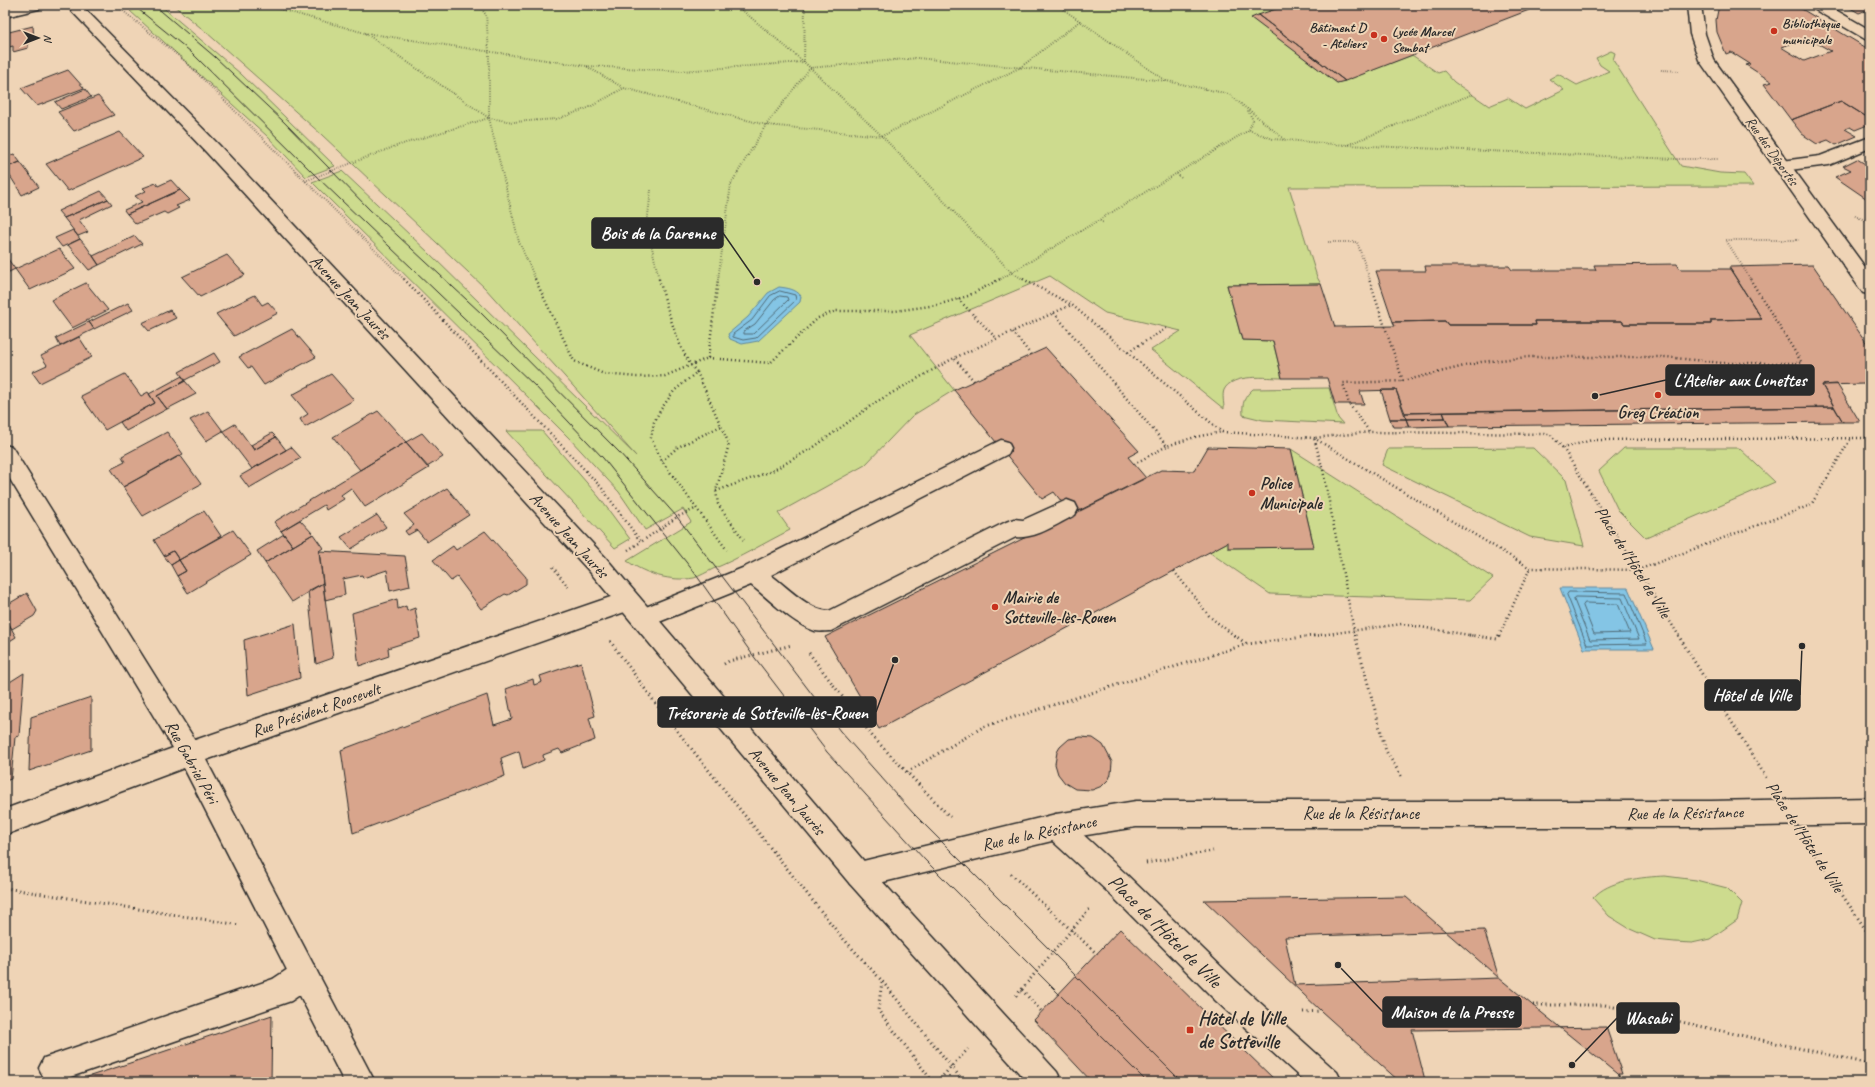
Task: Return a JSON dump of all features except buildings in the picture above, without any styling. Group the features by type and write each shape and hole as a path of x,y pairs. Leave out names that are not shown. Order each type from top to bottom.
{"street":[{"path":"5,13 38,5"},
{"name":"Avenue Jean Jaurès","path":"73,5 213,149 598,565 859,875 1047,1082"},
{"name":"Rue des Déportés","path":"1694,5 1693,19 1698,40 1708,60 1870,288"},
{"path":"1817,5 1870,36"},
{"path":"1782,166 1823,161 1870,142"},
{"path":"644,618 753,574 1001,448"},
{"name":"Rue Gabriel Péri","path":"5,453 190,754 360,1082"},
{"path":"753,574 817,622 831,622 1014,528 1025,529 1067,509"},
{"name":"Rue Président Roosevelt","path":"5,822 190,754 628,601"},
{"name":"Rue de la Résistance","path":"859,875 1056,827 1136,814 1711,814 1870,811"},
{"name":"Place de l'Hôtel de Ville","path":"1056,827 1117,883 1226,991 1327,1082"},
{"path":"54,1068 281,991 304,975"}],"path":[{"path":"137,5 122,10 186,62 432,307 601,487 641,542 677,517 695,509"},
{"path":"265,5 366,32 586,66 682,71 804,62"},
{"path":"478,5 486,15 489,51 489,118 519,242 559,332 574,361 604,374 637,377 665,376 708,358 770,363 818,318 836,311 895,311 937,305 968,296 1012,273 1249,130 1253,120 1247,109"},
{"path":"736,5 804,62 882,136 1012,273 1072,305 1222,432"},
{"path":"804,62 805,5"},
{"path":"1057,5 1167,81"},
{"path":"586,66 624,88 766,125 882,136 1021,67 1080,21"},
{"path":"366,32 489,118 513,122 557,119 588,108 624,88"},
{"path":"708,358 731,184 766,125 810,68 917,58 1167,81 1229,94 1285,139"},
{"path":"1347,145 1473,94"},
{"path":"305,181 396,146 489,118"},
{"path":"1249,130 1273,138 1347,145 1719,159"},
{"path":"1177,174 1182,179"},
{"path":"1100,220 1104,223"},
{"path":"1370,432 1349,404 1343,383 1403,381 1481,362 1528,357 1666,357 1722,363 1802,363 1726,240 1802,240"},
{"path":"1328,242 1357,242 1403,381"},
{"path":"958,299 968,312 997,339"},
{"path":"716,490 778,467 820,443 876,402 954,358 1072,305"},
{"path":"1054,313 1168,446"},
{"path":"1128,352 1167,328"},
{"path":"1013,332 1031,355"},
{"path":"954,358 974,381"},
{"path":"697,372 729,444 716,490 718,504 748,547"},
{"path":"662,461 678,447 721,426"},
{"name":"Place de l'Hôtel de Ville","path":"1134,464 1168,446 1195,437 1222,432 1314,438 1370,432 1550,434 1563,448 1787,812 1870,936"},
{"path":"1314,438 1530,568 1638,570 1811,505 1851,438"},
{"path":"1314,438 1323,470 1354,631 1386,752 1412,794 1421,813"},
{"path":"1563,448 1592,440 1870,438"},
{"path":"549,563 590,614 659,708 840,935 882,981 964,1082"},
{"path":"907,772 983,726 1247,644 1402,624 1497,639 1530,568"},
{"path":"1174,571 1210,617 1247,644"},
{"path":"937,1082 1022,990 1091,906 1138,864 1216,850"},
{"path":"5,888 243,925"},
{"path":"882,981 878,1010 933,1082"},
{"path":"1022,990 1042,1012"},
{"path":"1533,1005 1605,1006 1870,1064"}],"green space":[{"path":"149,5 160,5 241,74 335,166 306,177 267,136 130,11"},
{"path":"173,5 1288,5 1252,18 1337,83 1412,55 1438,73 1444,71 1454,82 1489,106 1508,98 1525,109 1564,90 1549,79 1558,74 1577,85 1609,71 1600,65 1596,58 1611,51 1615,53 1613,60 1681,166 1720,173 1744,174 1753,186 1289,187 1317,277 1321,284 1227,285 1242,340 1273,341 1282,378 1259,377 1234,381 1228,385 1223,392 1224,409 1151,350 1181,331 1105,313 1050,276 910,335 954,390 912,416 865,465 778,513 790,530 694,578 667,578 642,570 627,561 691,522 683,509 645,530 619,492 569,438 312,182 342,171 428,252 636,456 485,288 322,135 206,32"},
{"path":"1329,388 1338,418 1343,424 1263,420 1243,415 1244,400 1253,389"},
{"path":"506,431 542,431 599,497 630,539 615,548"},
{"path":"1533,448 1566,480 1584,546 1530,537 1382,465 1388,449"},
{"path":"1624,448 1739,448 1775,482 1646,538 1618,510 1599,471"},
{"path":"1291,449 1493,578 1470,600 1270,594 1209,552 1228,542 1229,548 1314,547"},
{"path":"1665,876 1696,880 1727,888 1742,903 1737,920 1710,939 1692,943 1655,940 1630,929 1609,916 1593,898 1607,887 1617,883 1647,877"}],"water":[{"path":"779,287 788,288 797,292 801,296 800,302 758,341 742,344 730,339 728,334 748,317 768,293"},
{"path":"1560,588 1628,588 1654,649 1584,649"}],"tram line":[{"path":"133,5 191,52 316,176 535,386 603,458 694,572 752,654 827,752 924,859 1147,1082"},
{"path":"154,5 215,57 284,122 370,210 481,313 619,452 677,517 840,731 913,813 1182,1082"}],"place":[{"name":"Bibliothèque municipale","path":"1774,31"},
{"name":"Bâtiment D - Ateliers","path":"1374,35"},
{"name":"Lycée Marcel Sembat","path":"1384,39"},
{"name":"Bois de la Garenne","path":"757,282"},
{"name":"Greg Création","path":"1658,395"},
{"name":"L'Atelier aux Lunettes","path":"1595,396"},
{"name":"Police Municipale","path":"1252,493"},
{"name":"Mairie de Sotteville-lès-Rouen","path":"995,607"},
{"name":"Hôtel de Ville","path":"1802,646"},
{"name":"Trésorerie de Sotteville-lès-Rouen","path":"895,660"},
{"name":"Maison de la Presse","path":"1338,965"},
{"name":"Hôtel de Ville de Sotteville","path":"1190,1030"},
{"name":"Wasabi","path":"1572,1065"}]}
